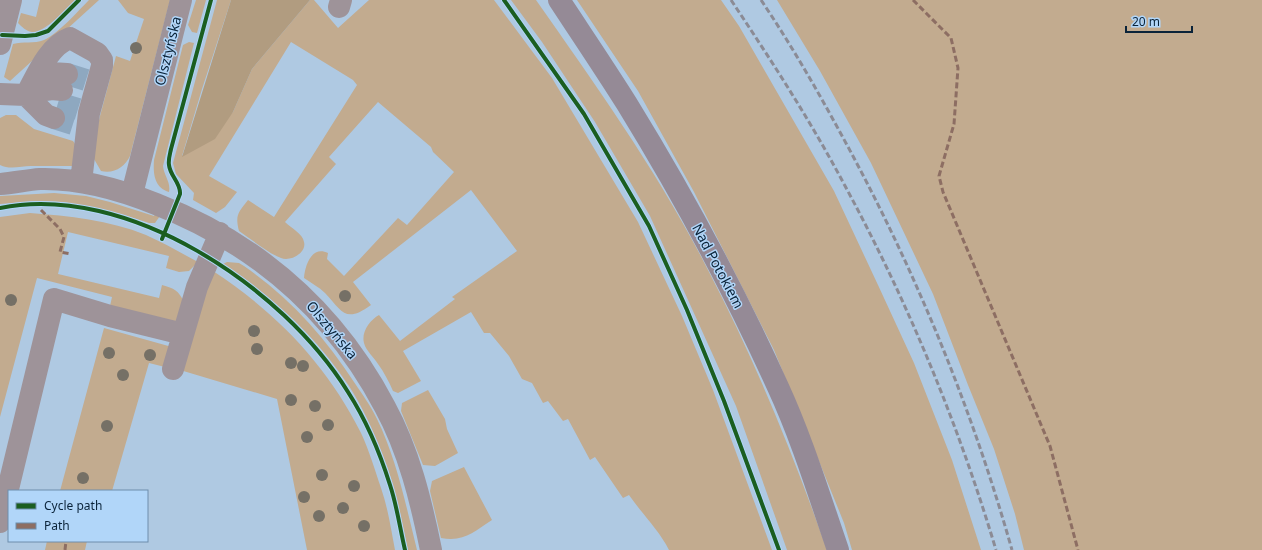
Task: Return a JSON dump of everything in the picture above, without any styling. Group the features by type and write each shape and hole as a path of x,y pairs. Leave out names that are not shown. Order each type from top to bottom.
{"main road":[{"name":"Nad Potokiem","path":"559,0 627,104 680,195 730,288 779,388 801,444 838,550"}],"street":[{"path":"0,44 11,0"},
{"name":"Olsztyńska","path":"132,194 181,0"},
{"path":"30,87 46,59 62,41 70,38 97,53 102,60 79,96"},
{"path":"46,59 60,58 79,96 81,182"},
{"path":"0,94 30,87 51,73 79,96"},
{"path":"30,87 79,96"},
{"name":"Olsztyńska","path":"0,184 40,179 81,182 102,185 132,194 174,211 220,233 254,255 295,289 315,308 340,336 358,361 386,408 402,444 424,518 431,550"},
{"path":"173,369 197,287 220,233"},
{"path":"0,522 54,299 110,316 183,334"}],"shaded area":[{"path":"40,0 76,0 43,29 32,32 24,29 18,23 21,13 36,17"},
{"path":"89,0 99,0 10,81 4,77 13,44 40,41 50,37 68,22"},
{"path":"118,0 170,0 130,156 128,160 118,169 106,172 101,171 94,159 93,147 100,116 116,56 130,61 144,19 128,13"},
{"path":"196,0 206,0 197,33 192,32 188,25"},
{"path":"217,0 231,0 182,156 233,112 252,69 310,0 314,0 338,28 369,0 494,0 552,78 638,222 682,316 713,390 772,550 669,550 629,495 623,498 595,457 590,460 568,419 563,421 548,401 543,403 532,383 522,379 509,356 490,333 484,333 471,312 403,351 421,381 398,393 393,391 382,370 366,349 364,343 363,339 365,331 372,320 379,315 400,341 455,299 452,297 517,251 471,190 353,282 371,305 362,311 355,314 345,313 340,310 323,291 304,278 306,267 310,258 314,254 322,251 328,253 327,259 344,276 398,218 407,225 454,172 433,152 431,147 378,102 329,157 336,164 285,222 303,239 303,250 297,256 285,259 276,256 239,231 237,221 238,214 248,200 274,217 357,85 353,80 291,42 209,176 237,192 225,207 216,213 193,200 194,193 176,174 173,163"},
{"path":"231,0 310,0 252,69 233,112 215,139 182,157"},
{"path":"511,0 536,0 627,132 669,200 708,270 742,338 787,443 827,550 787,550 736,406 650,216 595,122 542,42"},
{"path":"577,0 721,0 739,26 834,191 914,363 952,460 981,550 852,550 844,523 774,350 694,192 638,91"},
{"path":"777,0 1262,0 1262,550 1024,550 1015,514 994,449 933,294 871,163 820,71"},
{"path":"189,42 194,43 163,166 169,185 169,192 157,184 154,175 154,160 183,45"},
{"path":"6,115 16,115 34,129 73,141 77,147 72,166 31,166 12,168 0,165 0,118"},
{"path":"54,193 86,196 154,216 155,214 160,216 155,223 149,223 121,214 64,202 37,201 0,204 0,196"},
{"path":"30,213 74,217 103,222 132,230 146,235 198,262 189,271 179,272 166,268 169,256 68,232 58,274 159,298 162,285 170,287 176,290 184,302 178,319 173,323 110,306 112,297 37,278 0,417 0,217"},
{"path":"227,262 239,263 244,266 291,304 331,349 343,365 372,409 384,435 396,467 417,550 408,550 387,465 367,418 349,386 308,334 276,303 223,264"},
{"path":"213,271 258,304 279,323 298,342 333,385 348,408 367,446 386,503 395,550 307,550 277,399 180,370"},
{"path":"104,328 172,347 169,368 149,363 112,490 60,490"},
{"path":"428,390 445,419 447,429 458,453 435,466 423,465 401,411 402,403"},
{"path":"464,467 492,520 474,532 463,537 456,539 441,538 430,491 432,481"},
{"path":"47,542 87,542 85,550 45,550"}],"tunnel":[{"path":"67,74 86,80"},
{"path":"58,103 78,109"},
{"path":"54,118 73,124"}],"railway":[{"path":"731,0 818,137 889,272 910,317 948,409 996,550"},
{"path":"761,0 802,66 841,134 916,285 959,389 996,496 1012,550"}],"marked path":[{"path":"913,0 951,38 958,68 954,124 939,176 943,192 1050,446 1078,550"},
{"path":"41,210 60,229 64,237 60,252 71,254"},
{"path":"65,550 66,542"}],"cycle path":[{"path":"2,35 25,36 36,35 48,31 79,0"},
{"path":"162,239 180,194 179,186 171,173 169,163 170,155 211,0"},
{"path":"504,0 584,114 649,226 687,310 724,401 779,550"},
{"path":"0,208 49,204 99,211 149,227 197,251 243,281 284,315 320,353 348,392 367,425 390,485 397,509 405,550"}]}
